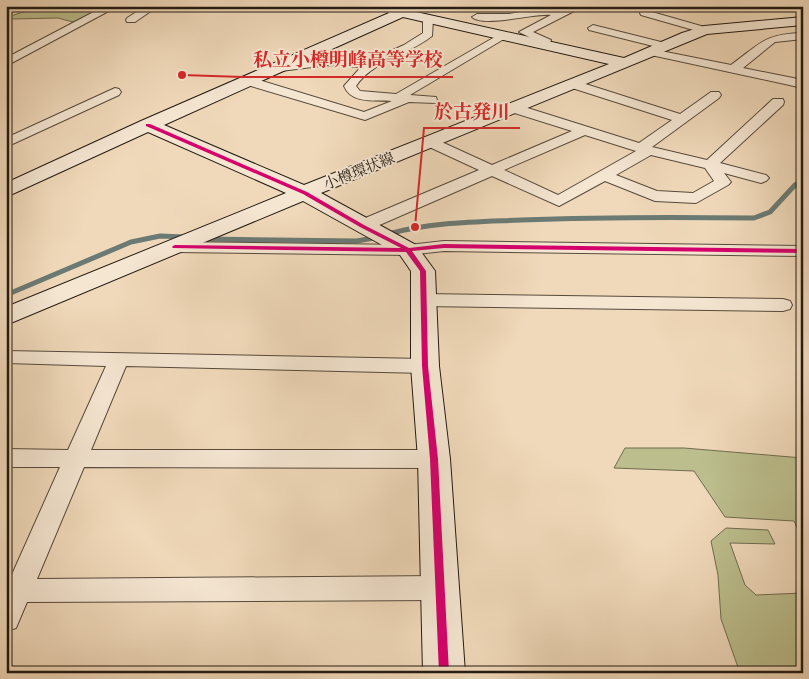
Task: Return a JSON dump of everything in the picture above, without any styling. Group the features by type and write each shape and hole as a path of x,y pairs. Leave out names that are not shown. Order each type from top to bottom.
{"street":[{"path":"6,9 19,6"},
{"path":"6,62 113,6"},
{"path":"131,20 152,6"},
{"path":"8,189 417,6"},
{"path":"544,45 545,40 524,32 579,6"},
{"path":"797,6 803,9"},
{"path":"381,8 626,63"},
{"path":"477,18 509,17 542,10 565,13"},
{"path":"645,14 704,30"},
{"path":"428,19 428,34 417,44 372,64 357,74 350,86 357,95 431,100"},
{"path":"631,36 668,20"},
{"name":"小樽環状線","path":"6,317 305,192 704,30 732,26 803,22"},
{"path":"593,28 631,36 658,49 734,70 803,84"},
{"path":"405,98 402,94 504,36"},
{"path":"734,70 771,40 780,36 803,36"},
{"path":"281,67 328,61 372,64"},
{"path":"248,81 365,116 405,98"},
{"path":"574,84 684,118"},
{"path":"6,144 115,92"},
{"path":"430,142 560,201 604,176 645,149 715,95"},
{"path":"710,165 778,102"},
{"path":"513,108 645,149 761,178"},
{"path":"148,125 305,192 386,238 423,271 425,366 434,459 444,673"},
{"path":"386,238 491,170 583,131"},
{"path":"604,176 655,196 696,198 722,182 710,165"},
{"path":"781,250 803,235"},
{"path":"190,241 386,238 444,246 803,251"},
{"path":"423,300 783,305"},
{"path":"6,357 425,366"},
{"path":"6,619 12,591 119,358"},
{"path":"6,458 434,459"},
{"path":"12,591 440,588"}],"green space":[{"path":"43,6 107,6 73,22 58,18 13,19 7,17"},
{"path":"625,448 684,448 803,458 803,541 794,521 725,517 694,471 614,468"},
{"path":"726,528 768,530 775,544 730,543 745,585 756,595 803,593 803,673 740,673 721,619 718,575 711,541"}],"waterway":[{"path":"794,187 803,177"},
{"path":"388,234 421,227 487,221 666,217 754,218 770,212 795,185"},
{"path":"6,295 131,242 160,236 185,237"},
{"path":"204,239 357,241 379,237"}],"cycle path":[{"path":"148,125 305,193 408,250 423,271 425,366 434,459 444,673"},
{"path":"175,247 408,250 444,246 803,251"}],"place":[{"name":"私立小樽明峰高等学校","path":"182,75"},
{"name":"於古発川","path":"415,227"}]}
